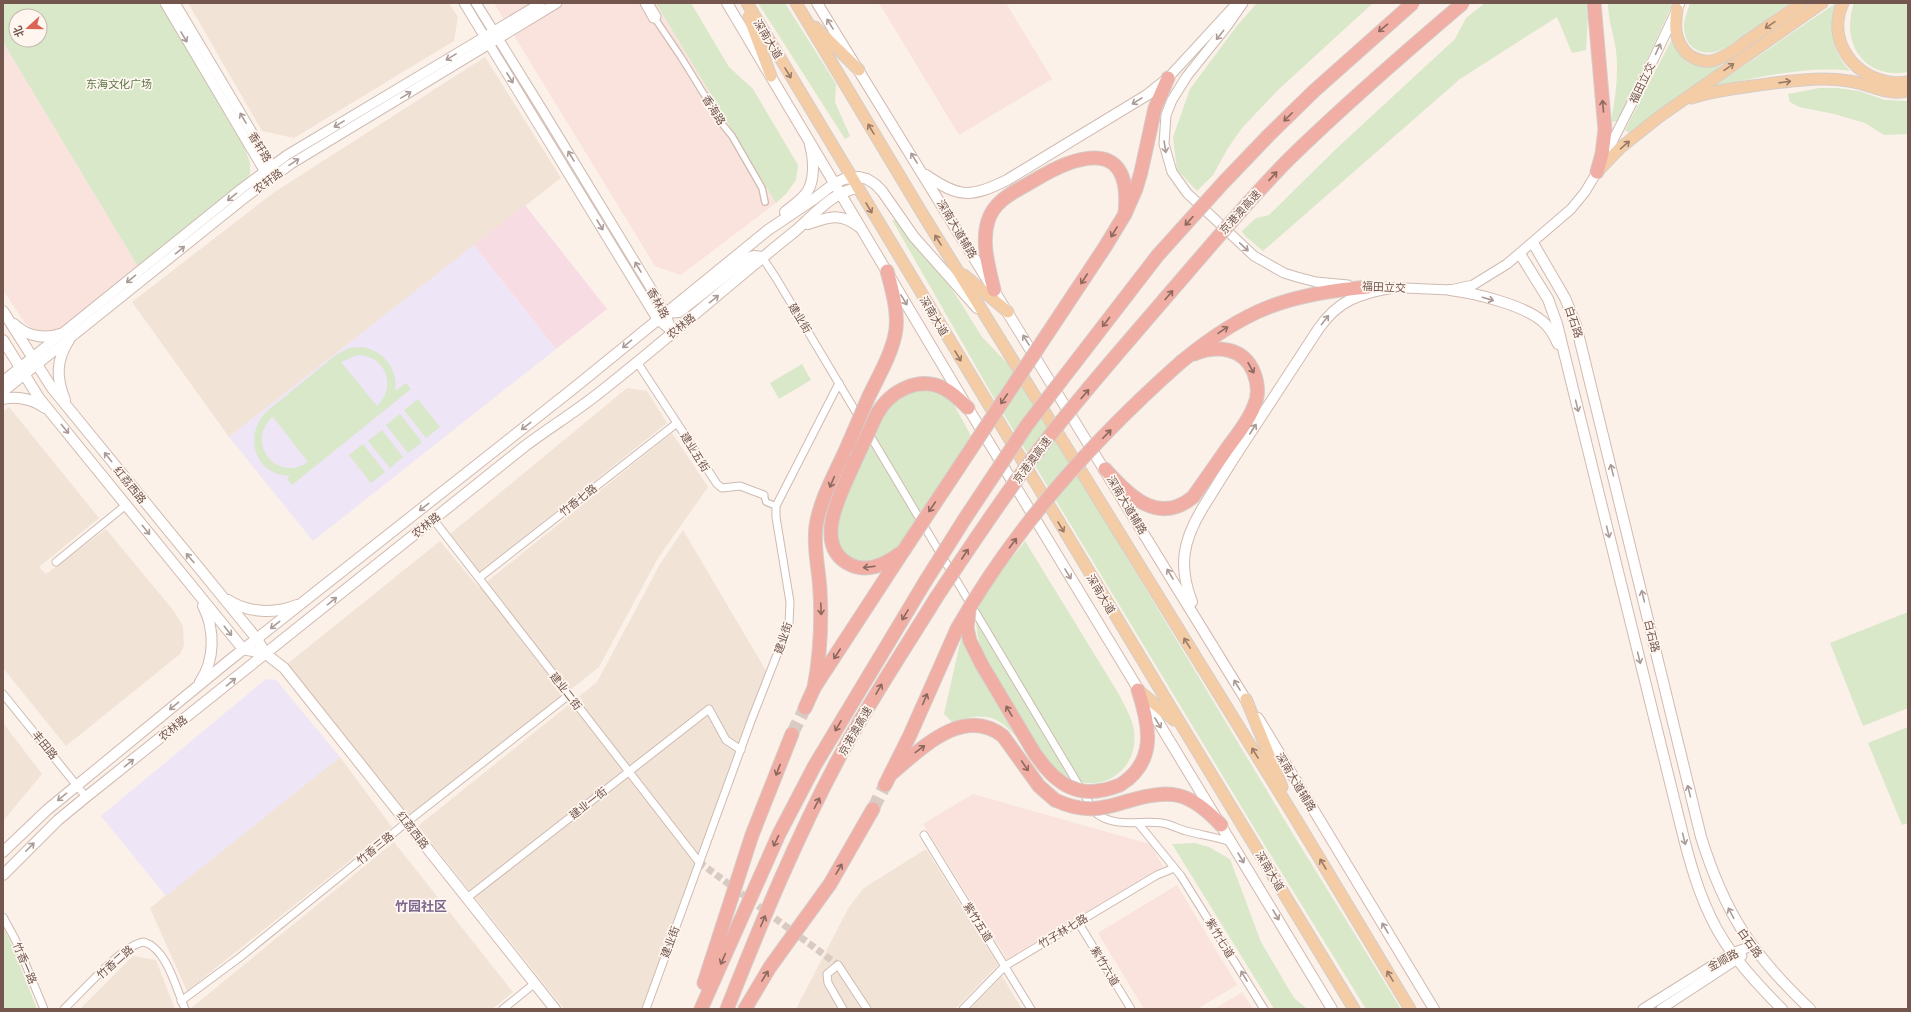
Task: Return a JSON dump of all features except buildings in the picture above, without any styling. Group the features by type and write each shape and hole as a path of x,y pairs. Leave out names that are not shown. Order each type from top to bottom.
{"highway":[{"name":"京港澳高速","path":"701,1009 773,847 815,765 925,582 964,520 1027,426 1158,255 1223,183 1314,91 1413,3"},
{"name":"京港澳高速","path":"727,1009 806,825 841,754 882,683 936,598 980,532 1041,446 1151,315 1286,162 1385,69 1463,3"},
{"path":"1594,3 1605,130 1602,154 1597,172"},
{"path":"805,708 814,688 1105,247 1125,214 1142,172 1155,108 1168,78"},
{"path":"994,290 986,250 988,220 994,209 1002,200 1054,168 1082,158 1104,159 1114,165 1121,173 1127,197 1125,214"},
{"path":"814,688 819,662 821,632 820,588 815,537 816,527 822,505 890,350 896,329 896,310 887,271"},
{"path":"1221,825 1203,807 1181,796 1156,794 1108,808 1089,810 1067,806 1056,800 1039,786 1003,736 996,730 979,725 960,726 939,736 888,780 910,735 957,628 974,598 1021,533 1058,488 1117,423 1180,362 1229,326 1265,308 1305,295 1368,287"},
{"path":"1105,469 1133,497 1152,507 1168,509 1175,508 1193,497 1228,457 1254,406 1258,388 1253,370 1242,356 1235,352 1220,349 1202,351 1180,362"},
{"path":"904,550 883,564 865,569 849,564 840,558 834,549 831,539 831,522 838,501 856,459 882,405 904,388 922,383 934,384 956,396 968,408"},
{"path":"974,598 967,619 970,641 982,665 1035,754 1045,767 1063,784 1074,789 1096,792 1120,786 1136,773 1145,756 1147,746 1147,723 1138,690"},
{"path":"695,1009 752,835 792,734"},
{"path":"745,1009 770,967 830,884 873,809"}],"main road":[{"path":"727,3 807,135 968,408 1332,1009"},
{"path":"745,3 771,76"},
{"name":"深南大道","path":"745,3 858,188 1184,731 1354,1009"},
{"path":"796,3 988,321 1297,821 1410,1009"},
{"name":"深南大道辅路","path":"817,3 1200,623 1434,1009"},
{"path":"1679,6 1675,26 1676,36 1680,45 1693,58 1710,61 1727,54 1802,3"},
{"path":"1597,172 1633,138 1678,103 1822,3"},
{"path":"1843,3 1838,19 1839,36 1844,50 1858,69 1872,78 1888,82 1908,82"},
{"path":"803,15 859,70"},
{"path":"922,172 951,190 963,193 984,190 1007,180 1046,157 1141,99 1168,78"},
{"path":"1678,103 1714,92 1790,81 1822,79 1849,80 1890,93 1908,92"},
{"path":"768,230 807,192 811,184 813,161 807,135"},
{"path":"835,183 851,177 867,179 882,191 914,237 988,321"},
{"name":"农林路","path":"3,852 47,810 243,650 574,388 768,230 835,183"},
{"name":"农林路","path":"3,875 58,820 86,797 525,446 594,397 841,193 849,189 858,188"},
{"path":"800,227 830,216 854,223 863,231"},
{"name":"白石路","path":"1532,243 1566,298 1576,325 1701,838 1722,896 1740,930 1752,946 1776,976 1810,1009"},
{"name":"白石路","path":"1520,254 1541,285 1550,305 1568,368 1696,882 1713,922 1734,956 1782,1009"},
{"path":"661,316 679,312 748,258 754,256 762,257"},
{"path":"952,262 980,289 1008,312"},
{"path":"1200,623 1186,585 1183,560 1189,533 1228,457 1319,328 1334,310 1341,304 1364,294 1390,288"},
{"path":"1450,290 1500,302 1537,317 1553,333 1568,368"},
{"path":"6,315 27,334 47,337 67,337 60,359 58,380 61,391 73,414"},
{"name":"红荔西路","path":"6,315 52,388 257,639 266,654 284,668 555,1009"},
{"name":"红荔西路","path":"3,340 39,398 243,650 266,654"},
{"path":"3,399 29,399 40,404 51,412"},
{"path":"215,588 237,606 252,610 272,611 294,606 306,601"},
{"path":"192,692 209,665 212,635 205,608 196,592"},
{"path":"1138,690 1169,715 1184,731"},
{"path":"1246,699 1297,821"}],"street":[{"name":"香轩路","path":"164,3 274,177"},
{"name":"香轩路","path":"175,3 268,169"},
{"name":"香林路","path":"464,3 590,208 673,332"},
{"name":"香林路","path":"476,3 601,206 661,316"},
{"path":"488,23 494,25 532,3"},
{"name":"农轩路","path":"115,298 291,164 489,45 495,36 540,3"},
{"name":"农轩路","path":"3,392 23,371 115,298 268,169 294,151 484,37 495,36 557,3"},
{"path":"644,3 653,18 656,18 657,16 649,3"},
{"path":"1168,78 1237,3"},
{"name":"福田立交","path":"1243,3 1187,76 1172,100 1166,115 1164,144 1172,172 1187,193 1254,256 1284,273 1316,282 1368,287 1450,290 1463,288 1482,281 1520,254 1579,201 1597,172 1644,80 1679,6"},
{"name":"香海路","path":"656,20 723,125 732,136 762,188 765,202"},
{"path":"573,180 582,175"},
{"path":"590,208 595,197"},
{"path":"590,208 601,206"},
{"name":"建业街","path":"762,257 839,383 1094,812 1099,817 1106,820 1138,823 1164,823 1185,831 1231,842"},
{"name":"建业五街","path":"637,362 716,484 722,488 740,486 764,494 766,502 776,506"},
{"name":"农轩路","path":"3,381 23,371"},
{"path":"776,506 839,383"},
{"name":"竹香七路","path":"478,578 677,423"},
{"path":"56,562 126,505"},
{"name":"建业街","path":"646,1009 699,862 787,632 790,617 790,602 776,517 776,506"},
{"name":"建业二街","path":"433,519 699,862"},
{"name":"丰田路","path":"3,694 86,797"},
{"name":"竹香三路","path":"181,1001 239,958 406,822 569,695"},
{"name":"建业一街","path":"467,898 709,709 726,740 741,750"},
{"name":"紫竹七道","path":"1138,823 1162,850 1199,903 1264,1009"},
{"name":"紫竹五道","path":"924,835 1031,1009"},
{"name":"竹子林七路","path":"962,1009 1005,966 1157,875 1174,868"},
{"name":"竹香一路","path":"3,917 16,941 44,1009"},
{"name":"紫竹六道","path":"1078,922 1131,1009"},
{"name":"竹香二路","path":"64,1009 121,953 132,945 144,942 155,948 165,960 185,1009"},
{"name":"金顺路","path":"1643,1009 1752,946"},
{"name":"金顺路","path":"1662,1009 1734,956"},
{"path":"843,1009 828,983 827,974 838,965 867,1009"},
{"path":"503,1009 535,983"}],"shaded area":[{"path":"188,3 449,3 458,17 454,41 294,138 262,131"},
{"path":"494,3 656,3 776,203 681,275 655,266"},
{"path":"879,3 1006,3 1052,79 959,135"},
{"path":"3,42 139,268 67,326 50,332 33,329 25,323 3,290"},
{"path":"485,57 561,178 229,437 132,302 273,193"},
{"path":"525,205 607,309 556,349 474,245"},
{"path":"474,245 556,349 313,541 229,437"},
{"path":"627,388 647,391 667,423 479,573 449,535"},
{"path":"9,407 99,518 39,567 46,574 106,529 173,610 183,626 184,645 180,654 66,746 3,668 3,412"},
{"path":"672,433 708,487 658,558 599,667 410,817 286,665 440,541 479,588"},
{"path":"683,530 771,679 650,1009 564,1009 418,826 597,682 660,564"},
{"path":"266,679 276,680 340,757 166,896 101,816"},
{"path":"3,723 42,774 3,821"},
{"path":"340,757 392,827 187,991 150,908"},
{"path":"973,794 1150,844 1163,866 1007,959 923,824"},
{"path":"394,842 513,992 492,1009 190,1009"},
{"path":"926,849 998,965 955,1009 796,1009 849,907 864,888"},
{"path":"1177,885 1237,985 1197,1009 1144,1009 1098,933"},
{"path":"133,956 156,960 175,1009 80,1009"},
{"path":"1002,976 1022,1009 970,1009"},
{"path":"1242,992 1253,1009 1214,1009"}],"green space":[{"name":"东海文化广场","path":"6,3 161,3 243,143 250,163 250,174 241,184 139,268 3,42 3,5"},
{"path":"656,3 691,3 729,67 753,89 798,165 796,180 786,194 776,203"},
{"path":"758,3 785,3 836,84 835,102 850,136 845,139"},
{"path":"1257,3 1373,3 1278,90 1242,128 1228,148 1213,175 1197,191 1177,170 1173,137 1190,89 1236,27"},
{"path":"1485,3 1586,3 1588,18 1586,50 1572,53 1557,17 1460,79 1263,251 1244,235 1242,231 1256,218 1269,215 1336,149 1455,39 1466,18"},
{"path":"1608,3 1673,3 1619,121 1611,122 1617,69 1616,51"},
{"path":"1690,3 1790,3 1725,48 1710,53 1697,50 1691,46 1687,40 1684,24"},
{"path":"1836,3 1833,22 1833,39 1835,47 1843,63 1850,71 1799,71 1764,76 1713,87"},
{"path":"1854,3 1908,3 1908,72 1892,73 1879,70 1868,64 1859,56 1853,45 1850,32 1850,18"},
{"path":"1673,37 1680,54 1690,63 1696,66 1704,67 1722,65 1631,134 1625,130"},
{"path":"1819,88 1837,88 1859,91 1885,100 1907,101 1908,134 1884,135 1865,123 1834,114 1799,107 1790,102 1788,94"},
{"path":"892,220 895,220 947,281 982,337 1009,365 1099,511 1293,834 1401,1009 1366,1009 1267,849 994,398"},
{"path":"363,347 378,353 384,357 392,369 395,391 406,383 411,389 292,485 287,479 290,476 278,474 268,469 261,461 256,452 254,442 255,431 267,411 336,355 349,348","holes":["357,355 367,356 375,360 385,373 387,390 377,406 341,362","273,417 308,462 296,467 286,468 276,464 268,458 263,449 262,438 265,428"]},
{"path":"802,364 811,380 779,399 770,383"},
{"path":"911,389 935,389 952,401 971,436 899,549 877,560 865,562 859,561 844,551 838,541 837,528 844,500 883,416 891,404"},
{"path":"418,399 440,427 426,438 404,410"},
{"path":"400,414 422,442 408,453 386,425"},
{"path":"382,430 403,457 390,468 368,441"},
{"path":"363,444 385,472 371,483 349,455"},
{"path":"1025,541 1120,696 1132,721 1134,730 1134,745 1130,758 1123,768 1114,776 1103,782 1090,783 1077,781 1064,775 1049,763 1032,738 982,651 976,624 980,606 990,586"},
{"path":"1908,612 1908,708 1863,726 1830,643"},
{"path":"962,634 964,643 1025,747 1009,729 994,719 976,717 965,718 952,722 944,714"},
{"path":"1908,727 1908,823 1902,825 1868,743"},
{"path":"1195,843 1209,847 1230,859 1261,942 1294,998 1307,1009 1274,1009 1172,844"},
{"path":"3,927 11,943 37,1009 3,1009"}],"tunnel":[{"path":"792,734 805,708"},
{"path":"873,809 885,785"},
{"path":"699,862 838,965"}],"district":[{"name":"竹园社区","path":"421,906"}]}
